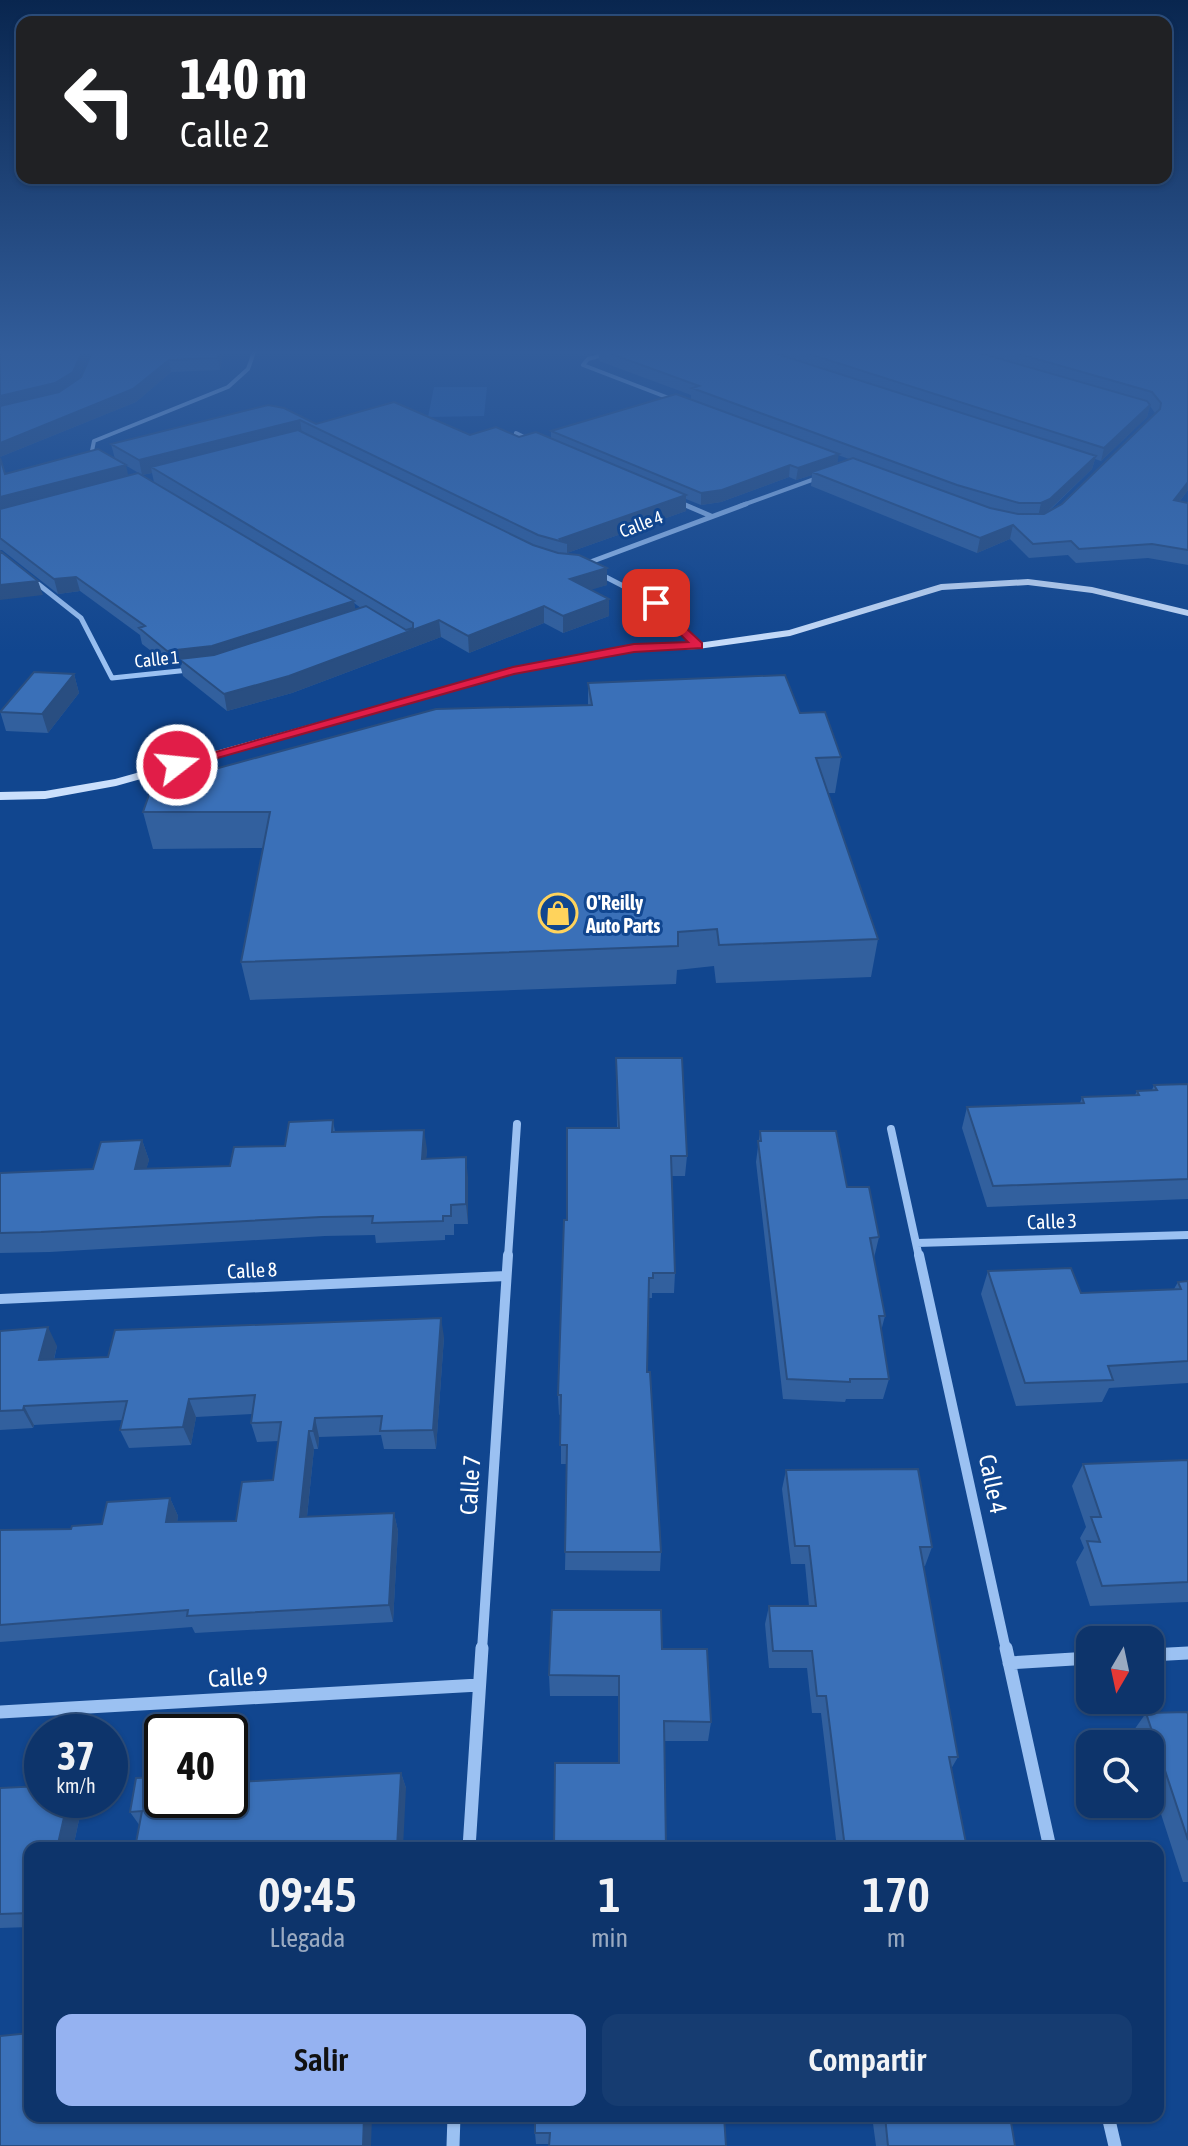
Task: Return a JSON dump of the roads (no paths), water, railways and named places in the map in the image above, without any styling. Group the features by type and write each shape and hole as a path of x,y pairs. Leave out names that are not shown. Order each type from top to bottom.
{"street":[{"path":"94,452 104,458"},
{"name":"Calle 4","path":"698,646 656,603 581,566 824,475"},
{"path":"678,502 712,517"},
{"name":"Calle 1","path":"23,573 81,618 112,678 201,669"},
{"path":"0,796 45,795 116,782 513,671 634,648 698,646 790,633 941,587 1028,582 1092,590 1188,613"},
{"name":"Calle 7","path":"469,1842 517,1124"},
{"name":"Calle 4","path":"891,1129 1049,1842"},
{"name":"Calle 3","path":"917,1243 1188,1235"},
{"name":"Calle 8","path":"0,1299 506,1276"},
{"path":"1164,1654 1188,1653"},
{"path":"1009,1663 1076,1659"},
{"name":"Calle 9","path":"0,1712 479,1685"},
{"path":"453,2146 454,2122"},
{"path":"1109,2122 1115,2146"}],"place":[{"name":"O'Reilly Auto Parts","path":"558,913"}]}
